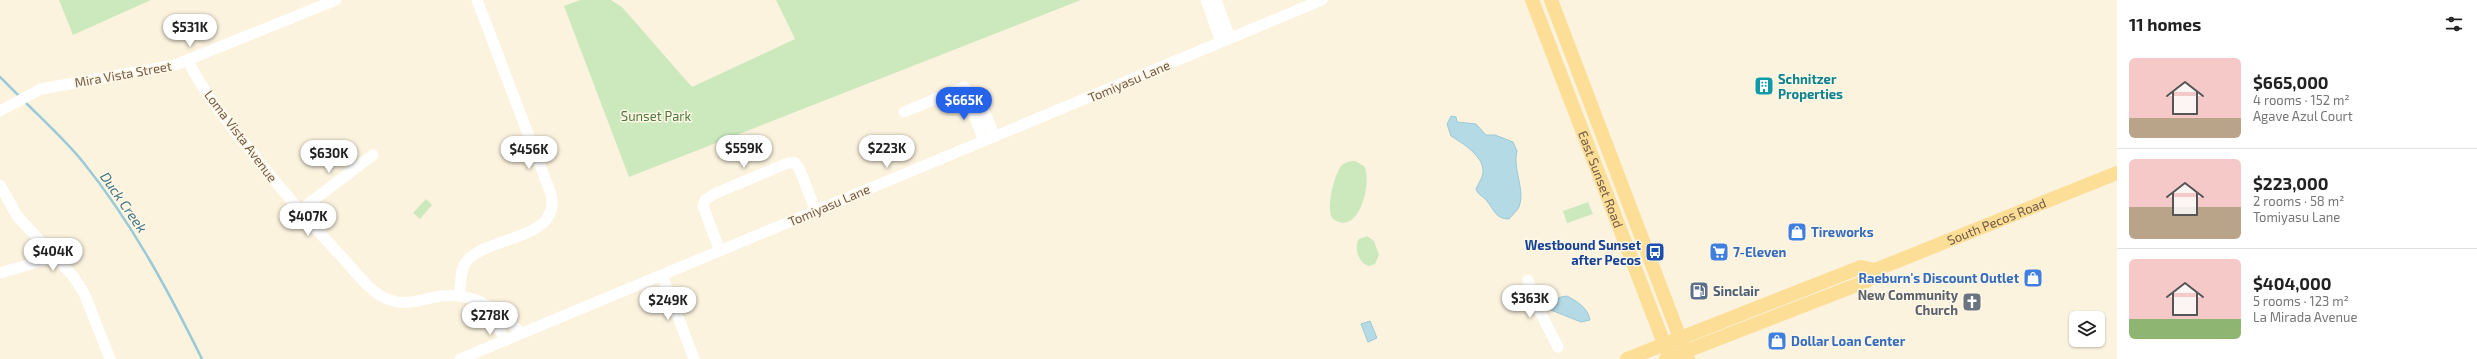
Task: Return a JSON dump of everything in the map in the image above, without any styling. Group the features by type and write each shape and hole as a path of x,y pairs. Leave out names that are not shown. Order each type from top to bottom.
{"main road":[{"path":"1533,0 1559,47 1572,80 1581,90 1585,88"},
{"name":"East Sunset Road","path":"1533,0 1668,355"},
{"name":"East Sunset Road","path":"1551,0 1687,355"},
{"path":"1568,94 1573,95 1580,103 1598,149 1618,177"},
{"name":"South Pecos Road","path":"1627,359 1668,355 1687,355 1867,281 1875,270 2116,176"},
{"name":"South Pecos Road","path":"1668,355 1680,338 1861,266 1875,270"}],"street":[{"name":"Mira Vista Street","path":"5,108 41,89 90,79 151,71 188,61 336,0"},
{"path":"459,295 463,268 467,261 487,248 540,226 548,218 552,204 551,194 476,0"},
{"path":"1206,0 1226,40"},
{"path":"1216,0 1226,40"},
{"name":"Tomiyasu Lane","path":"460,359 1322,0"},
{"name":"Loma Vista Avenue","path":"188,61 222,116 299,211 374,291 392,301 413,302 448,294 470,297 496,310 521,334"},
{"path":"904,112 964,87 982,106 995,137"},
{"path":"972,96 972,110 984,141"},
{"path":"299,211 373,155"},
{"path":"720,251 703,206 705,200 714,194 788,163 795,163 799,168 816,211"},
{"path":"0,185 17,216 73,276 85,295 110,359"},
{"path":"0,273 55,257"},
{"path":"662,275 694,359"},
{"path":"1528,280 1537,306 1558,347"},
{"path":"496,310 496,322 504,340"}],"green space":[{"path":"59,0 151,0 73,35"},
{"name":"Sunset Park","path":"580,0 611,0 622,7 692,87 795,39 776,0 1081,0 629,177 564,6"},
{"path":"1355,161 1364,166 1367,183 1365,194 1362,206 1356,215 1350,221 1341,223 1332,218 1330,214 1330,200 1338,170 1344,164"},
{"path":"426,199 432,205 420,219 413,213"},
{"path":"1588,202 1593,214 1567,223 1563,211"},
{"path":"1367,236 1374,241 1379,255 1375,264 1369,266 1362,262 1357,251 1357,242 1359,239"}],"water":[{"path":"1451,116 1456,117 1457,122 1476,124 1486,135 1495,135 1513,142 1517,151 1516,165 1521,200 1519,207 1509,219 1498,216 1487,201 1477,191 1476,189 1483,174 1482,166 1472,151 1451,136 1447,124"},
{"path":"1567,296 1579,303 1585,309 1590,320 1581,322 1551,310 1551,302"},
{"path":"1370,321 1377,338 1368,342 1361,324"}],"waterway":[{"name":"Duck Creek","path":"0,77 19,96"},
{"name":"Duck Creek","path":"24,101 76,154 101,185 133,233 162,282 202,359"}],"place":[{"name":"Schnitzer Properties","path":"1764,86"},
{"name":"Tireworks","path":"1797,232"},
{"name":"Westbound Sunset after Pecos","path":"1655,252"},
{"name":"7-Eleven","path":"1719,252"},
{"name":"Raeburn's Discount Outlet","path":"2033,278"},
{"name":"Sinclair","path":"1699,291"},
{"name":"New Community Church","path":"1972,302"},
{"name":"Dollar Loan Center","path":"1777,341"}]}
